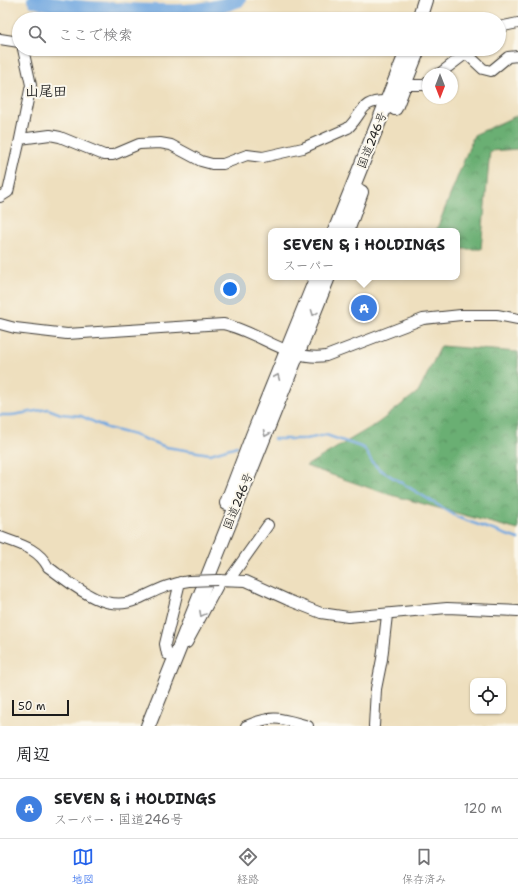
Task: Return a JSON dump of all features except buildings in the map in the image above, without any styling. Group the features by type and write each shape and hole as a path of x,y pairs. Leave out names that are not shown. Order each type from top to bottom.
{"highway":[{"path":"421,12 425,0"},
{"path":"431,12 435,0"},
{"name":"国道246号","path":"336,228 405,56"},
{"name":"国道246号","path":"348,228 415,56"},
{"name":"国道246号","path":"294,352 316,280"},
{"name":"国道246号","path":"148,726 170,660 253,435 294,352 327,280"},
{"name":"国道246号","path":"139,726 170,660"}],"street":[{"path":"506,26 518,23"},
{"path":"0,39 12,41"},
{"path":"0,197 8,192 31,85 25,56"},
{"path":"447,68 464,56"},
{"path":"472,56 483,69 491,71 508,57 518,56"},
{"path":"405,85 422,85"},
{"path":"20,139 50,135 60,137 104,155 113,155 139,144 160,143 171,145 212,164 223,164 247,155 263,157 304,148 348,128 354,123 361,110 368,104 388,101"},
{"path":"0,324 15,328 67,334 223,324 236,326 294,352 314,358 326,356 423,319 461,315 497,315 518,319"},
{"path":"185,582 165,644 170,660 189,641 222,580 268,524"},
{"path":"0,537 32,549 44,559 48,567 101,602 126,603 170,584 222,580 246,580 288,600 321,613 348,617 387,615 447,608 518,611"},
{"path":"374,726 376,689 382,660 387,615"},
{"path":"246,726 265,718 279,718 308,726"}],"green space":[{"path":"518,115 518,149 490,151 481,249 460,249 460,228 437,228 474,135"},
{"path":"441,346 518,352 518,530 384,493 306,466 378,423 419,391"}],"waterway":[{"path":"34,0 72,7 159,11 208,8 239,0"},
{"path":"0,415 12,415 48,409 61,414 81,416 107,428 134,435 166,447 210,454 237,446"},
{"path":"274,439 306,439 326,435 364,448 372,462 379,469 459,518 518,539"}],"place":[{"name":"SEVEN & i HOLDINGS","path":"364,308"}],"district":[{"name":"山尾田","path":"46,91"}]}
